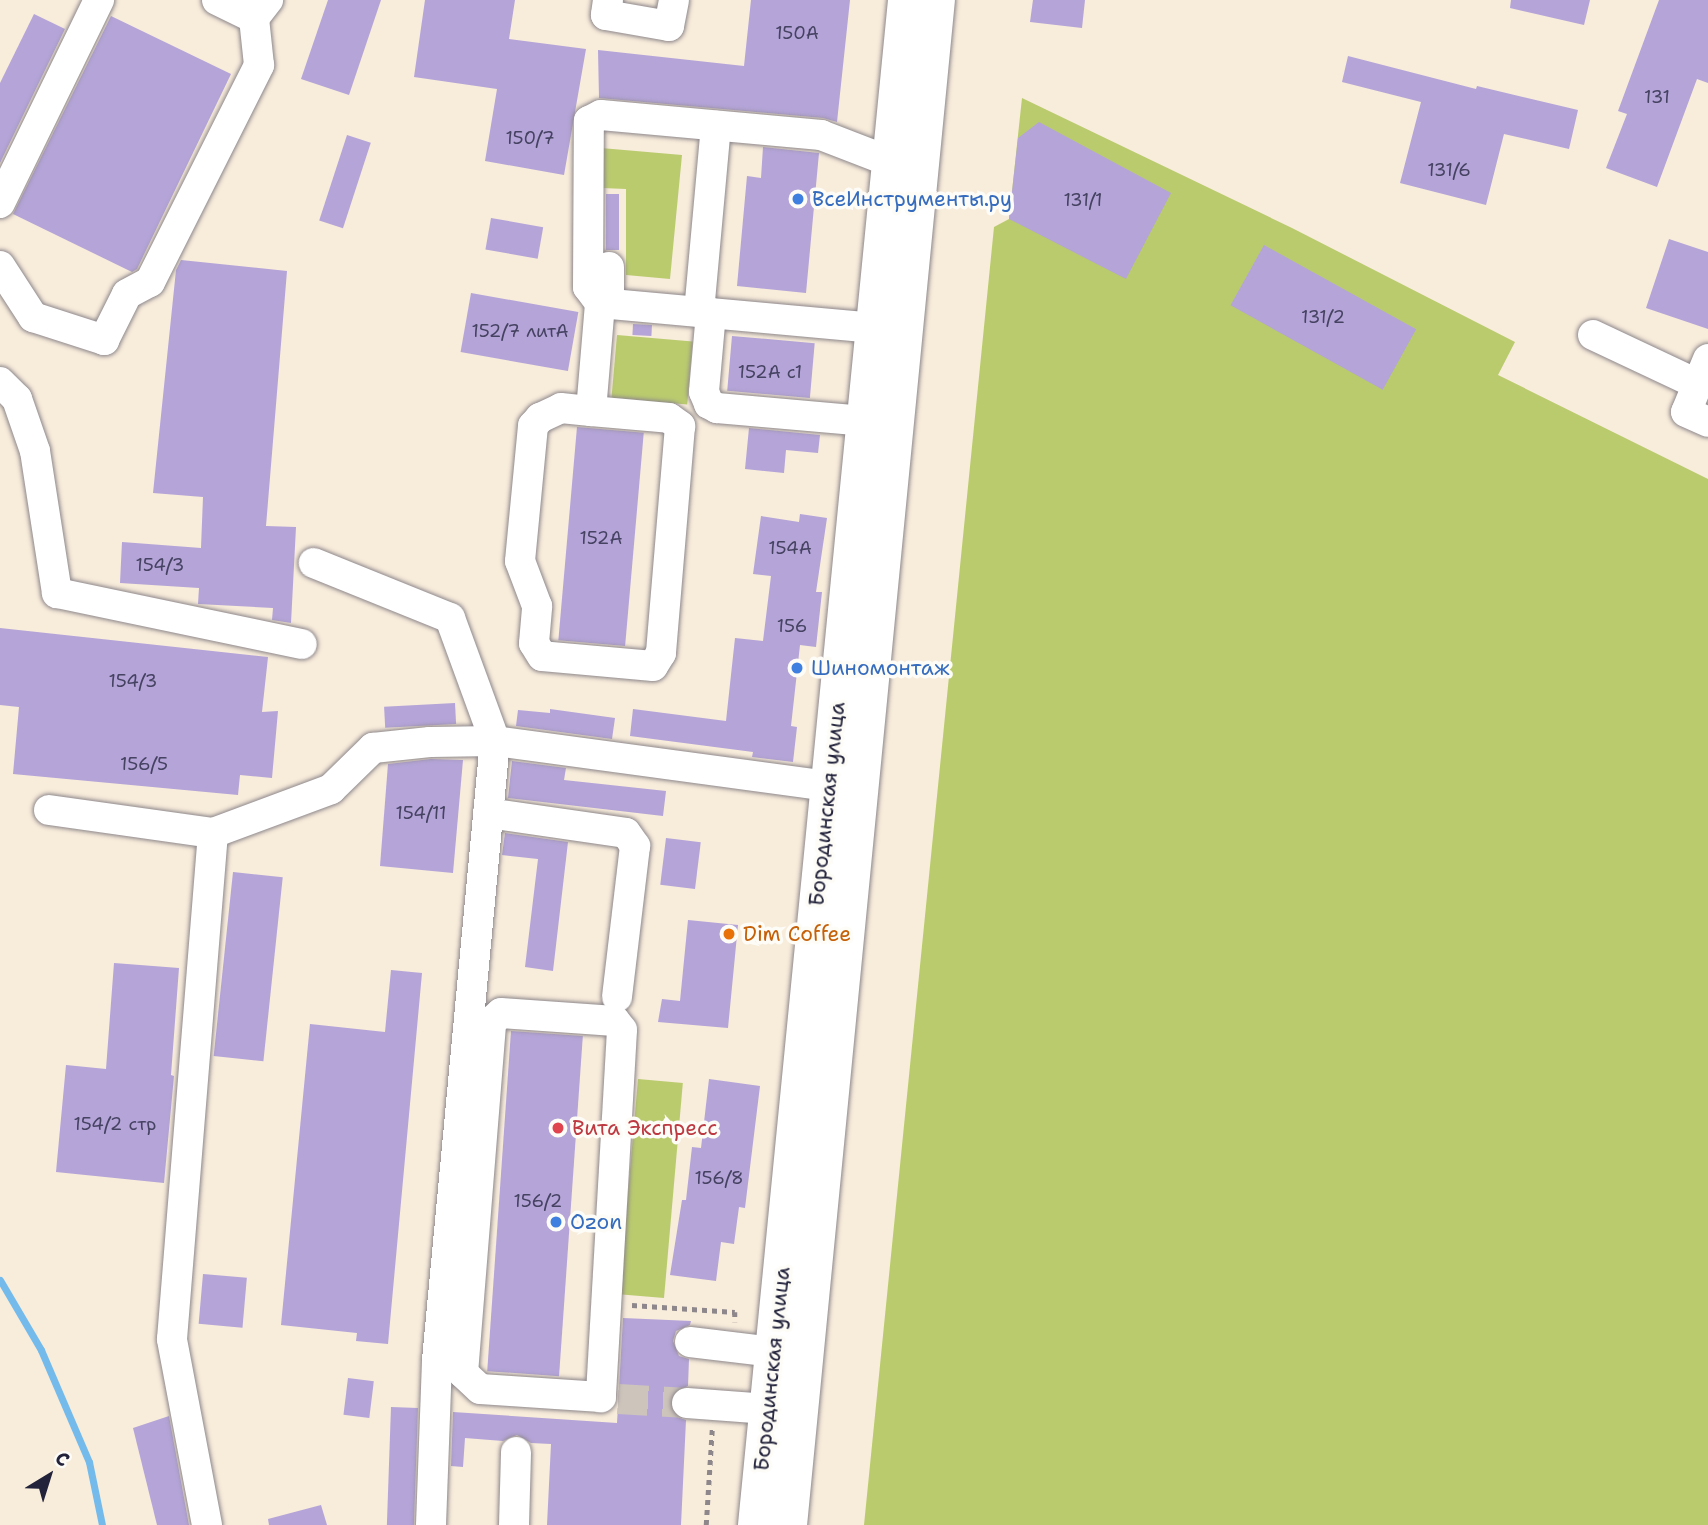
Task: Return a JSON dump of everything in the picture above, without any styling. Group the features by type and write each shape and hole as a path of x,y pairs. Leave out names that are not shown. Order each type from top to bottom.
{"main road":[{"name":"Бородинская улица","path":"757,1525 907,0"},
{"name":"Бородинская улица","path":"788,1525 936,0"}],"lane":[{"path":"0,203 99,0"},
{"path":"0,265 33,317 104,340 127,294 150,282 258,65 261,9 217,0"},
{"path":"608,0 606,15 669,26 674,0"},
{"path":"875,328 605,303 589,287 589,121 601,115 821,135 891,162"},
{"path":"716,126 705,313 704,392 709,404 717,408 866,421"},
{"path":"591,411 609,267"},
{"path":"1593,335 1703,372 1686,412 1708,422"},
{"path":"0,382 18,399 36,451 57,593 302,644"},
{"path":"561,408 591,411 669,418 680,426 661,653 653,666 550,659 542,656 534,643 537,606 520,561 533,426 540,418 561,408"},
{"path":"314,564 450,618 495,741 436,1360 431,1525"},
{"path":"48,810 213,833 331,789 373,748 430,742 495,741 829,786"},
{"path":"488,813 626,833 635,846 617,997"},
{"path":"207,1525 172,1339 213,833"},
{"path":"501,1013 615,1021 622,1030 609,1398 480,1389 463,1373 491,1022 501,1013"},
{"path":"690,1342 774,1352"},
{"path":"687,1403 768,1409"},
{"path":"514,1525 516,1452"}],"green space":[{"path":"1022,98 1292,228 1515,342 1498,375 1708,479 1708,1525 864,1525 994,227 1009,219"},
{"path":"601,148 682,155 670,279 626,275 626,189 602,188"},
{"path":"617,335 693,342 687,404 612,398"},
{"path":"638,1079 683,1083 664,1298 619,1294"}],"building":[{"path":"328,0 381,0 349,95 301,79"},
{"path":"425,0 515,0 509,39 586,49 564,175 485,161 497,89 414,77"},
{"path":"751,0 850,0 837,122 823,118 599,98 598,50 744,66"},
{"path":"1033,0 1085,0 1082,28 1030,22"},
{"path":"1511,0 1590,0 1584,25 1510,8"},
{"path":"1659,0 1708,0 1708,83 1697,79 1657,187 1606,168 1627,114 1618,111"},
{"path":"34,14 65,29 0,163 0,83"},
{"path":"111,16 231,74 137,269 132,272 13,214"},
{"path":"1348,56 1476,89 1477,86 1578,110 1569,149 1504,134 1486,205 1400,183 1421,102 1342,82"},
{"path":"1039,122 1171,193 1126,279 1009,219 1018,138"},
{"path":"347,135 371,143 343,228 319,221"},
{"path":"763,147 819,153 806,293 737,286 747,176 761,178"},
{"path":"606,194 619,194 619,250 606,250"},
{"path":"491,218 543,227 538,259 485,250"},
{"path":"1669,239 1708,252 1708,329 1646,308"},
{"path":"1264,245 1416,329 1383,390 1231,305"},
{"path":"181,260 287,271 266,526 296,527 291,623 272,620 273,608 198,604 199,588 120,583 122,542 201,548 203,497 153,493 176,270"},
{"path":"471,293 578,312 568,371 461,352"},
{"path":"633,324 652,325 651,336 632,335"},
{"path":"732,336 815,343 810,398 727,391"},
{"path":"577,427 644,433 625,646 558,640"},
{"path":"749,428 820,435 818,453 786,450 784,473 745,469"},
{"path":"800,514 827,518 816,592 822,592 816,647 800,645 791,726 797,727 793,762 752,757 753,752 630,736 633,709 726,721 735,638 763,641 771,576 753,574 761,516 799,522"},
{"path":"0,628 268,657 262,712 278,711 272,778 240,775 238,795 13,774 19,707 0,705"},
{"path":"455,703 456,724 385,728 384,707"},
{"path":"550,709 615,718 612,739 516,726 518,710 550,713"},
{"path":"431,759 463,760 453,873 380,866 388,764"},
{"path":"512,761 566,768 564,780 666,791 663,816 508,798"},
{"path":"505,833 568,842 553,971 525,967 538,859 502,855"},
{"path":"666,838 701,842 695,889 660,885"},
{"path":"233,872 283,877 263,1061 214,1056"},
{"path":"688,920 738,925 728,1028 658,1022 662,999 680,1001"},
{"path":"114,963 179,968 171,1075 174,1076 164,1183 56,1172 66,1065 106,1069"},
{"path":"391,970 422,973 388,1344 356,1341 357,1333 281,1325 310,1024 385,1032"},
{"path":"511,1031 583,1036 559,1376 487,1371"},
{"path":"709,1079 760,1086 745,1208 739,1207 734,1244 721,1242 716,1281 670,1275 682,1200 686,1200 692,1147 701,1148"},
{"path":"203,1274 247,1278 242,1328 199,1324"},
{"path":"623,1318 691,1321 690,1325 676,1331 673,1341 679,1356 689,1359 688,1386 673,1393 670,1402 677,1417 686,1420 681,1525 547,1525 551,1444 531,1443 517,1435 503,1441 465,1438 463,1467 451,1466 453,1412 617,1423"},
{"path":"348,1378 374,1381 369,1418 343,1415"},
{"path":"391,1407 418,1408 414,1525 387,1525"},
{"path":"169,1416 189,1525 157,1525 133,1428"},
{"path":"321,1505 327,1525 269,1525 268,1519"}],"waterway":[{"path":"0,1280 41,1350 89,1462 102,1525"}],"tunnel":[{"path":"618,1399 687,1403"}],"place":[{"name":"ВсеИнструменты.ру","path":"798,199"},
{"name":"Шиномонтаж","path":"797,668"},
{"name":"Dim Coffee","path":"729,934"},
{"name":"Вита Экспресс","path":"558,1128"},
{"name":"Ozon","path":"556,1222"}]}
